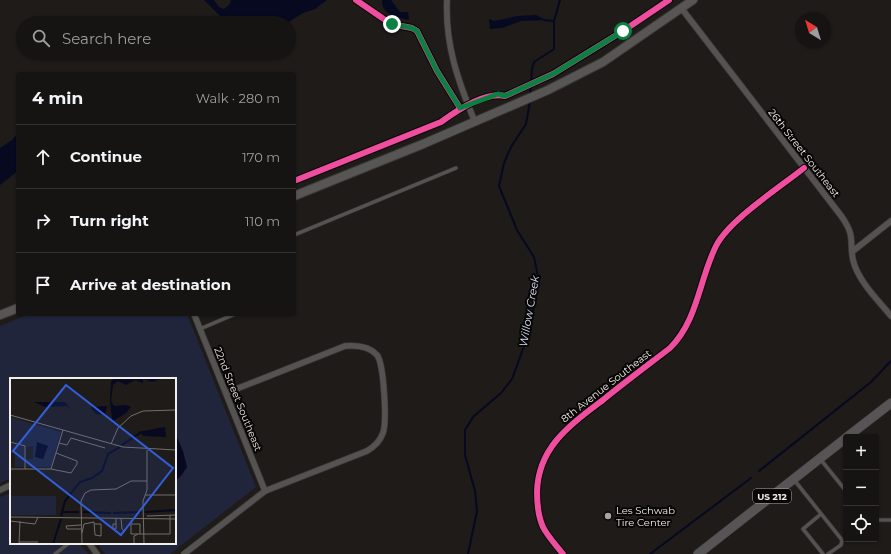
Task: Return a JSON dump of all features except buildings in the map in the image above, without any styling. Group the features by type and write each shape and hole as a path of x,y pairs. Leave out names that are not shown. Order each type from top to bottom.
{"main road":[{"path":"296,195 511,107 548,90 603,62 693,0"},
{"path":"0,315 16,309"},
{"path":"875,415 891,398"},
{"name":"US 212","path":"852,434 891,403"},
{"name":"US 212","path":"698,554 843,441"}],"street":[{"path":"447,0 450,52 459,82 475,122"},
{"name":"26th Street Southeast","path":"682,9 849,227 852,237 853,261 867,287 891,316"},
{"name":"8th Avenue Southeast","path":"563,554 544,528 540,517 537,500 537,477 543,458 554,441 577,420 675,343 689,324 716,247 725,232 804,168"},
{"path":"853,251 891,221"},
{"name":"22nd Street Southeast","path":"195,316 265,491"},
{"path":"184,554 265,491 367,451 378,442 383,434 384,425 381,363 377,355 368,348 346,346 226,394"},
{"path":"0,490 10,485"},
{"path":"89,544 97,554"}],"lane":[{"path":"296,234 456,168"},
{"path":"200,329 230,316"},
{"path":"820,459 843,488"},
{"path":"794,480 842,540 840,545 828,554"},
{"path":"821,514 803,529 823,554"},
{"path":"879,520 891,520"},
{"path":"55,554 68,544"}],"shaded area":[{"path":"204,0 214,0 219,7 224,9 230,4 231,0 327,0 315,9 296,17 296,16 220,16"},
{"path":"382,0 391,0 400,12 408,12 409,20 387,12 382,5"},
{"path":"536,15 546,20 521,21 502,28 490,29 489,19 494,21 518,16"},
{"path":"16,135 16,173 0,185 0,148"},
{"path":"24,316 188,316 256,487 170,554 105,554 98,544 176,544 176,378 10,378 10,478 0,483 0,326"},
{"path":"176,435 183,451 187,467 176,480"},
{"path":"10,493 10,544 80,544 88,554 0,554 0,497"}],"waterway":[{"name":"Willow Creek","path":"530,94 534,62 554,49 554,21 560,0"},
{"path":"544,20 554,21"},
{"name":"Willow Creek","path":"468,554 477,511 475,491 465,455 465,430 473,417 501,393 512,379 526,341 535,302 538,277 534,257 517,230 499,186 504,163 511,147 526,124 530,101"},
{"path":"759,471 871,382 891,361"},
{"path":"650,554 751,478"}],"cycle path":[{"path":"356,0 391,24 412,28 417,31 437,71 460,108"},
{"path":"296,180 441,122 480,99 497,95 505,96 553,74 623,31 669,0"},
{"path":"563,554 545,531 541,523 538,510 537,492 539,476 543,462 550,450 558,438 568,428 670,348 687,325 710,259 722,236 743,215 804,168"}],"place":[{"name":"Les Schwab Tire Center","path":"608,516"}],"route":[{"path":"392,24 412,28 417,31 437,71 460,108 498,94 505,96 553,74 566,64 588,53 623,31"}]}
